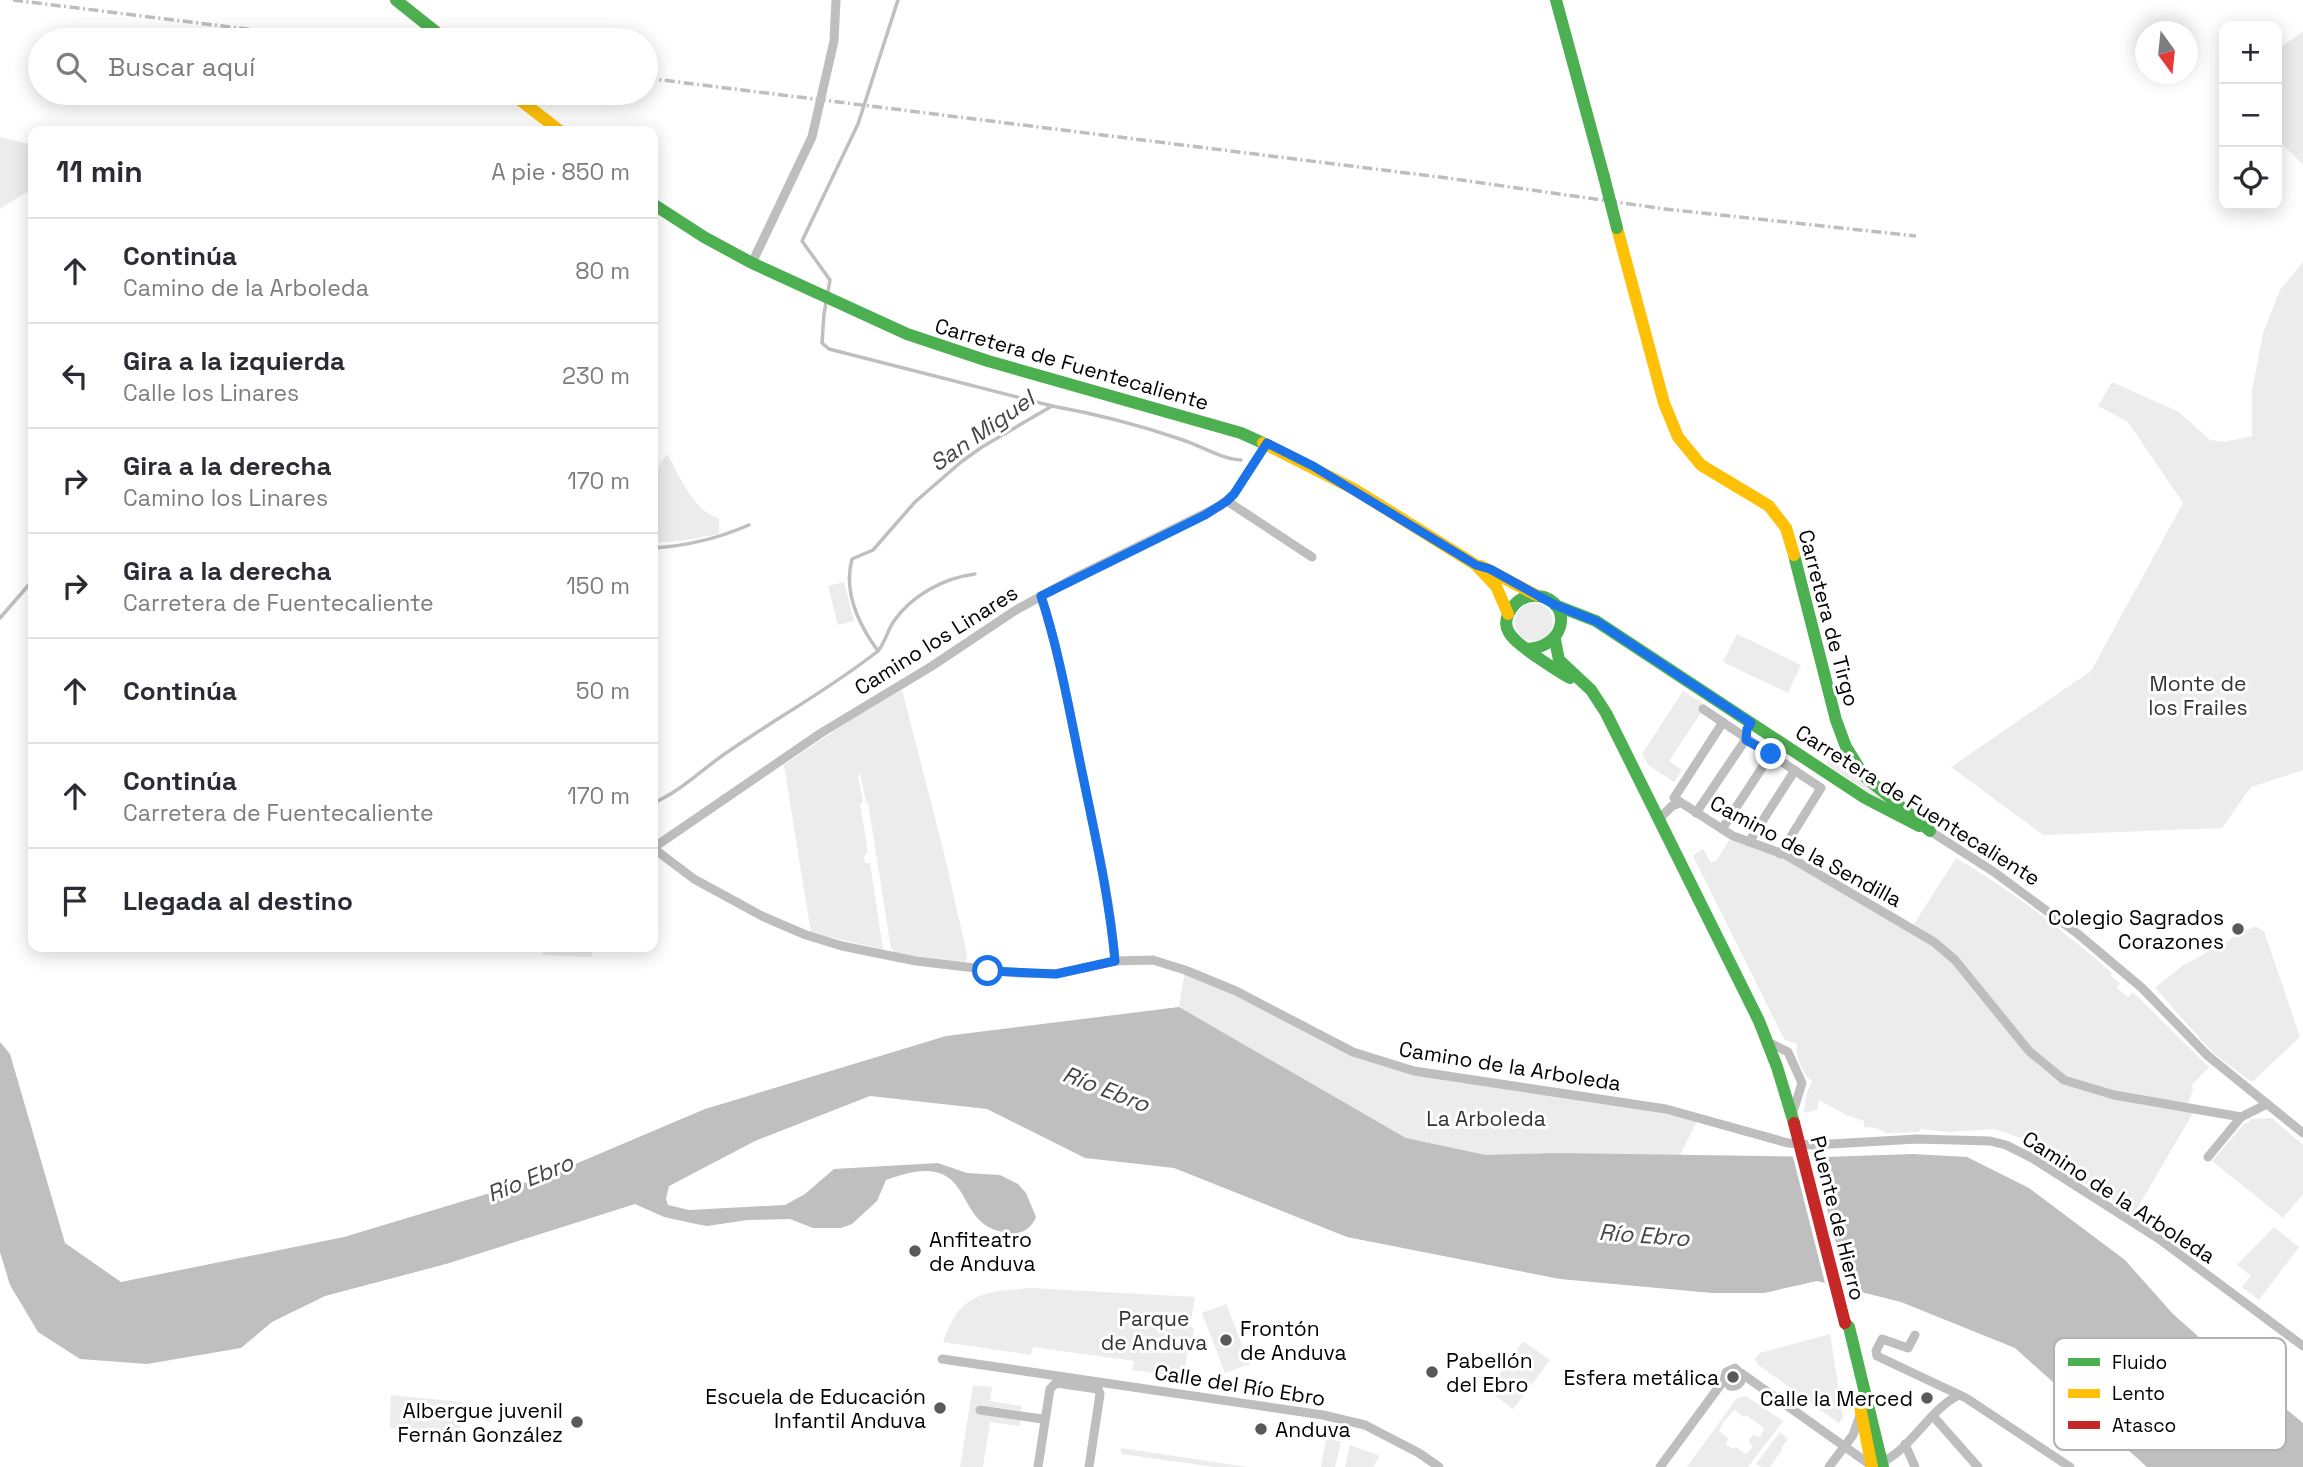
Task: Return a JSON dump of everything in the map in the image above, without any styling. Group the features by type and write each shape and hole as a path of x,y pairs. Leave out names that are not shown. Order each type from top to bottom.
{"main road":[{"path":"396,0 431,28"},
{"name":"Carretera de Tirgo","path":"1556,0 1664,403 1678,437 1701,465 1769,506 1786,528 1804,587 1836,720 1846,747 1864,776 1930,831"},
{"path":"526,105 554,126"},
{"name":"Carretera de Fuentecaliente","path":"658,207 704,237 752,263 879,323 936,345 1267,443 1313,466 1476,565"},
{"path":"1476,565 1490,569 1555,605 1561,620 1558,634"},
{"path":"1476,565 1496,586 1508,614"},
{"path":"1536,596 1519,600 1508,614 1506,627 1511,639 1553,669 1583,683"},
{"name":"Carretera de Fuentecaliente","path":"1555,605 1596,621 1872,802 1930,831"},
{"path":"1527,649 1543,649 1577,619 1596,621"},
{"name":"Puente de Hierro","path":"1558,634 1559,660 1591,690 1663,815 1768,1042 1793,1120 1845,1323"},
{"path":"1845,1323 1861,1412 1877,1466"},
{"path":"1845,1323 1849,1327 1877,1466"}],"street":[{"path":"752,263 812,137 834,41 836,0"},
{"name":"Camino los Linares","path":"658,845 821,733 1041,596 1205,515 1227,501 1267,443"},
{"path":"1227,501 1312,557"},
{"path":"1041,596 1061,672 1111,913 1115,961"},
{"name":"Carretera de Fuentecaliente","path":"1703,709 1821,788 1780,853"},
{"path":"1680,803 1674,798 1675,795 1723,722"},
{"path":"1696,813 1746,740 1747,729 1751,723"},
{"name":"Carretera de Fuentecaliente","path":"1746,740 1756,740 1764,732"},
{"path":"1722,829 1771,754"},
{"path":"1749,842 1795,770"},
{"name":"Camino de la Sendilla","path":"1663,815 1680,803 1742,841 1780,853 1818,873 1934,942 1955,960 2029,1051 2064,1080 2114,1095 2241,1117"},
{"name":"Carretera de Fuentecaliente","path":"1930,831 1994,872 2078,934 2142,988 2208,1056 2303,1133"},
{"name":"Camino de la Arboleda","path":"658,852 694,879 764,917 806,935 842,946 916,961 1018,973 1056,974 1115,961 1153,960 1236,991 1353,1052 1414,1072 1666,1109 1788,1143 1813,1145 1917,1139 1990,1141 2006,1145 2032,1158 2159,1239 2303,1346"},
{"path":"1768,1042 1788,1052 1801,1083 1793,1120"},
{"path":"1779,1073 1792,1060"},
{"path":"1779,1073 1798,1074"},
{"path":"2208,1157 2241,1117 2267,1104"},
{"path":"1914,1335 1908,1348 1882,1339 1876,1351 1877,1356 1959,1395 2068,1466"},
{"name":"Calle del Río Ebro","path":"942,1359 1320,1414 1365,1425 1419,1453 1439,1467"},
{"path":"1037,1467 1050,1373"},
{"path":"1660,1467 1724,1380 1730,1386 1736,1385 1742,1379 1741,1373 1844,1447 1877,1466 1959,1395"},
{"path":"1091,1467 1105,1382"},
{"path":"1037,1467 1050,1389 1056,1383 1098,1389 1100,1394 1091,1467"},
{"path":"980,1410 1042,1419"},
{"path":"1829,1467 1857,1428 1861,1412"},
{"path":"1933,1416 1978,1467"},
{"path":"1905,1444 1915,1467"}],"green space":[{"path":"2303,31 2303,165 2282,144 2282,46"},
{"path":"0,137 28,144 28,191 0,209"},
{"name":"Monte de los Frailes","path":"2303,262 2303,770 2251,787 2222,828 2043,835 1951,767 2091,671 2183,503 2128,422 2098,406 2112,382 2179,412 2210,440 2224,442 2252,436 2252,391 2263,333 2280,290"},
{"path":"667,454 695,501 719,518 719,534 658,543 658,467"},
{"path":"844,582 854,621 838,625 828,586"},
{"path":"1534,603 1547,609 1553,622 1547,635 1534,641 1521,635 1515,622 1521,609"},
{"path":"1737,634 1801,665 1788,693 1723,662"},
{"path":"902,690 943,849 967,954 966,962 894,952 891,948 868,803 860,774 863,802 860,804 868,852 864,857 865,863 870,863 883,949 811,933 784,765 843,725"},
{"path":"1683,691 1706,705 1669,761 1682,770 1674,782 1648,765 1642,754"},
{"path":"1838,747 1851,771 1890,806 1828,765 1827,762"},
{"path":"1729,840 1783,858 1930,943 1952,962 2021,1047 2062,1084 2107,1097 2193,1113 2134,1214 2038,1154 2040,1152 2021,1138 1994,1129 1950,1132 1920,1129 1919,1132 1887,1133 1864,1127 1864,1121 1846,1115 1819,1100 1817,1110 1804,1113 1806,1096 1812,1081 1800,1064 1797,1044 1783,1037 1693,856 1703,849 1711,863 1716,861"},
{"path":"1956,858 2037,912 2075,942 2112,973 2110,976 2120,983 2117,988 2128,997 2133,992 2209,1067 2191,1086 2193,1089 2188,1104 2110,1091 2068,1079 2033,1049 1938,941 1914,924"},
{"path":"2255,926 2264,931 2300,1037 2252,1082 2214,1054 2155,988 2182,966"},
{"path":"543,952 592,952 592,957 543,955"},
{"name":"La Arboleda","path":"1185,970 1375,1061 1698,1119 1680,1155 1486,1155 1406,1138 1179,1007"},
{"path":"2272,1118 2303,1145 2303,1194 2283,1218 2212,1161 2245,1123 2248,1124 2251,1119"},
{"path":"2274,1227 2299,1247 2259,1300 2242,1287 2251,1276 2237,1265"},
{"name":"Parque de Anduva","path":"1031,1288 1195,1297 1190,1327 1194,1328 1192,1340 1189,1340 1184,1377 1132,1370 1134,1361 1033,1347 1031,1355 943,1342 957,1313 966,1304 987,1294"},
{"name":"Frontón de Anduva","path":"1226,1304 1250,1364 1225,1373 1202,1313"},
{"path":"1830,1334 1843,1417 1839,1423 1757,1364 1755,1358 1760,1353"},
{"path":"1523,1341 1550,1360 1513,1409 1488,1390"},
{"path":"973,1385 992,1387 990,1401 1022,1406 1021,1411 978,1405 977,1414 1020,1420 1020,1426 990,1422 983,1467 960,1467"},
{"path":"391,1395 462,1402 459,1434 390,1428"},
{"path":"1746,1396 1783,1421 1748,1467 1687,1467 1737,1398","holes":["1735,1410 1744,1417 1746,1415 1764,1428 1760,1437 1753,1435 1748,1441 1753,1447 1746,1454 1736,1447 1734,1449 1726,1445 1728,1438 1719,1431"]},
{"path":"1780,1432 1788,1439 1770,1467 1756,1464"},
{"path":"1326,1438 1341,1442 1335,1467 1321,1467"},
{"path":"1350,1445 1380,1456 1373,1467 1345,1467"},
{"path":"1121,1448 1248,1467 1215,1467 1121,1454"}],"water":[{"name":"Río Ebro","path":"1179,1007 1406,1138 1486,1155 1557,1153 1825,1157 1913,1154 1967,1157 2029,1188 2125,1260 2173,1314 2200,1338 2054,1338 2054,1383 2015,1348 1901,1302 1817,1281 1764,1293 1712,1293 1560,1279 1347,1237 1174,1168 1085,1158 987,1109 870,1096 755,1141 669,1186 666,1199 668,1205 689,1210 785,1205 805,1194 834,1169 938,1163 967,1173 1000,1175 1018,1184 1026,1193 1036,1217 1032,1224 1026,1230 1016,1233 985,1225 970,1208 953,1181 938,1172 930,1171 907,1173 886,1180 877,1201 852,1224 841,1228 813,1228 790,1219 748,1220 707,1226 664,1217 635,1204 446,1264 325,1296 272,1322 241,1348 147,1364 80,1359 38,1332 10,1285 0,1252 0,1042 10,1054 65,1243 121,1282 344,1237 547,1176 705,1109 946,1036"},
{"path":"2286,1409 2303,1423 2303,1467 2147,1467 2128,1450 2286,1450"}],"pier":[{"path":"1792,1153 1813,1154 1849,1293 1826,1287"}],"waterway":[{"name":"San Miguel","path":"658,800 878,651 854,608 850,584 852,559 873,550 915,502 961,462 1052,406 829,349 822,343 830,280 802,241 858,124 898,0"},
{"path":"1052,406 1132,424 1225,457 1241,460"},
{"path":"658,548 702,541 749,525"},
{"path":"878,651 894,621 910,603 940,584 975,574"},
{"name":"San Miguel","path":"0,618 28,586"}],"railway":[{"path":"13,0 238,28"},
{"path":"658,79 1447,178 1665,209 1916,236"}],"traffic: fast":[{"path":"396,0 431,28"},
{"path":"1556,0 1604,177"},
{"path":"1604,177 1617,228"},
{"path":"658,207 704,237 752,263 907,334 988,361 1241,433 1263,443"},
{"path":"1794,555 1836,720 1846,747 1864,776 1930,831"},
{"path":"1527,649 1551,641 1561,624 1561,614 1557,606 1539,596 1526,597 1515,604 1506,621 1507,628 1521,645 1570,678"},
{"path":"1555,605 1596,621 1865,798 1919,826"},
{"path":"1555,640 1559,660 1591,690 1606,713 1759,1021 1794,1123"},
{"path":"1845,1323 1849,1327 1883,1467"}],"traffic: slow":[{"path":"526,105 554,126"},
{"path":"1617,228 1664,403 1678,437 1701,465 1769,506 1786,528 1794,555"},
{"path":"1263,443 1354,489 1476,565 1496,586 1508,614"},
{"path":"1481,566 1536,595"},
{"path":"1859,1402 1872,1467"}],"traffic: jam":[{"path":"1794,1123 1845,1323"}],"place":[{"name":"Colegio Sagrados Corazones","path":"2238,929"},
{"name":"Anfiteatro de Anduva","path":"915,1251"},
{"name":"Frontón de Anduva","path":"1226,1340"},
{"name":"Pabellón del Ebro","path":"1432,1372"},
{"name":"Esfera metálica","path":"1733,1377"},
{"name":"Calle la Merced","path":"1927,1398"},
{"name":"Escuela de Educación Infantil Anduva","path":"940,1408"},
{"name":"Albergue juvenil Fernán González","path":"577,1422"},
{"name":"Anduva","path":"1261,1429"}],"route":[{"path":"988,971 1056,974 1115,961 1111,913 1061,672 1041,596 1205,515 1227,501 1267,443 1354,489 1476,565 1490,569 1555,605 1596,621 1751,723 1747,729 1746,740 1771,754"}]}
